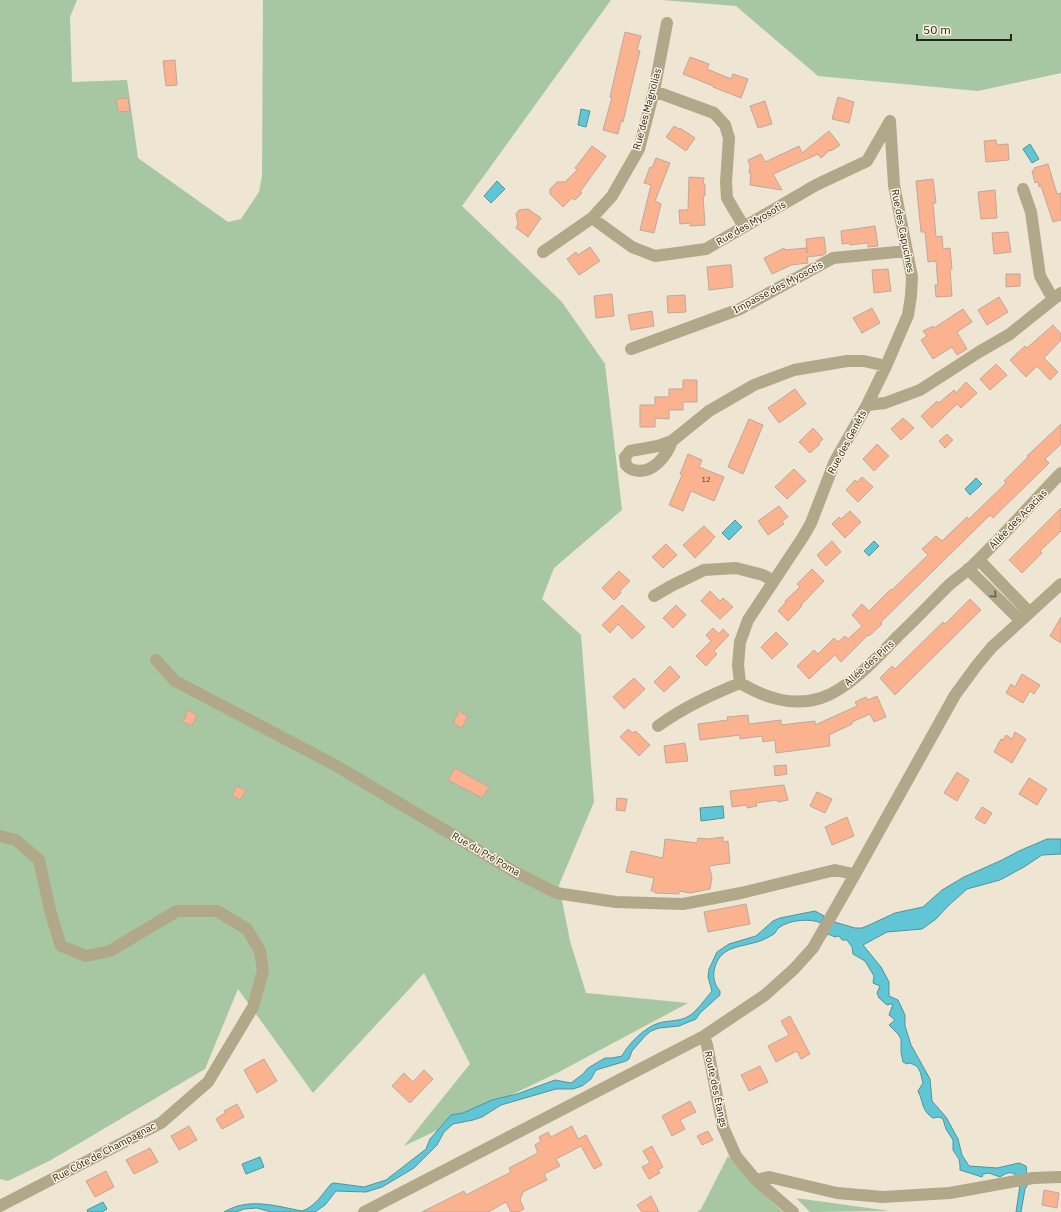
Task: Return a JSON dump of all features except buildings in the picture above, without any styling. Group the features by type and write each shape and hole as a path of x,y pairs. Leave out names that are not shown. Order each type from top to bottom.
{"street":[{"name":"Rue des Magnolias","path":"542,252 592,218 612,196 639,149 654,91 667,23"},
{"path":"654,91 714,114 725,125 729,138 726,182 727,198 744,227"},
{"name":"Rue des Myosotis","path":"592,218 632,248 655,256 706,249 816,185 866,161 890,121"},
{"name":"Rue des Capucines","path":"867,405 908,315 911,296 912,277 894,185 890,121"},
{"path":"1022,189 1031,212 1040,276 1057,296"},
{"name":"Impasse des Myosotis","path":"631,349 740,309 833,258 907,252"},
{"name":"Rue des Genêts","path":"740,683 738,665 740,642 748,620 803,538 811,523 835,461 867,405 885,403 920,390 1010,334 1057,296"},
{"path":"672,441 709,411 722,403 754,385 794,370 847,361 864,361 886,366"},
{"name":"Allée des Acacias","path":"974,564 1061,473"},
{"path":"974,564 1029,612"},
{"path":"974,564 1020,620"},
{"name":"Allée des Pins","path":"740,683 755,692 784,701 802,702 822,698 828,695 841,688 873,662 950,584 974,564"},
{"path":"654,596 704,570 736,568 763,575 774,581"},
{"path":"364,1212 704,1036 765,995 794,970 813,948 955,695 976,665 992,647 1061,584"},
{"name":"Rue du Pré Poma","path":"156,660 175,680 335,764 515,872 556,893 616,902 683,904 741,893 835,870 850,873 854,876"},
{"path":"658,726 676,713 711,695 740,683"},
{"name":"Rue Côte de Champagnac","path":"0,836 16,840 39,860 51,914 61,946 86,956 110,951 177,911 217,911 247,929 260,951 263,971 253,1007 208,1082 161,1122 0,1206"},
{"name":"Route des Étangs","path":"704,1036 723,1127 736,1156 756,1180 793,1212"},
{"path":"756,1180 769,1177 837,1193 883,1198 950,1193 1017,1180 1061,1177"}],"green space":[{"path":"0,0 77,0 70,17 72,82 127,80 138,158 228,222 241,219 259,192 262,176 263,0 611,0 462,206 562,302 605,364 622,510 554,568 542,599 581,635 594,802 559,885 570,941 586,993 688,1003 557,1073 404,1146 470,1064 424,973 313,1093 238,989 205,1069 51,1160 8,1181 0,1179"},
{"path":"662,0 1061,0 1061,73 978,91 818,76 736,6"},
{"path":"728,1156 753,1184 783,1212 697,1212 701,1209"},
{"path":"796,1198 890,1211 810,1212"}],"water":[{"path":"581,109 590,111 586,127 578,125"},
{"path":"1030,144 1039,159 1032,163 1023,149"},
{"path":"497,181 505,189 491,203 484,196"},
{"path":"976,478 982,484 970,495 965,489"},
{"path":"735,520 742,527 729,540 722,533"},
{"path":"874,541 879,546 869,556 864,551"},
{"path":"723,806 724,818 701,821 700,808"},
{"path":"1047,839 1061,839 1061,854 1042,855 1000,880 967,889 936,919 922,929 887,932 863,945 881,967 889,982 889,996 898,1000 905,1015 905,1026 911,1045 930,1079 932,1101 946,1117 958,1139 962,1155 969,1166 997,1168 1019,1163 1026,1166 1028,1184 1025,1189 1021,1212 1016,1212 1020,1185 1015,1174 1009,1173 1000,1177 989,1173 983,1174 982,1177 960,1170 959,1159 953,1150 953,1140 946,1129 943,1119 939,1117 933,1118 926,1112 923,1106 918,1091 923,1083 918,1068 912,1064 903,1062 901,1039 889,1025 895,1020 889,1015 893,1004 887,1005 879,998 877,993 880,986 873,983 874,976 865,961 853,954 852,947 847,940 842,940 838,936 835,937 828,934 818,946 831,921 855,928 862,928 895,913 923,907 942,890 964,877"},
{"path":"815,911 824,916 821,923 806,920 794,921 777,929 774,934 763,940 725,952 720,956 714,971 715,982 720,991 720,995 700,1013 696,1019 679,1026 659,1028 651,1031 632,1051 629,1059 596,1070 591,1079 582,1086 573,1089 556,1089 501,1105 482,1117 453,1124 444,1132 437,1145 414,1168 382,1187 366,1192 336,1191 325,1205 315,1212 271,1212 257,1208 244,1209 236,1212 224,1212 233,1207 253,1204 272,1205 302,1211 315,1203 331,1184 334,1183 364,1187 386,1180 426,1149 430,1139 451,1115 463,1113 492,1100 517,1094 555,1080 571,1083 588,1068 605,1058 622,1056 633,1041 648,1028 659,1023 682,1019 689,1016 698,1008 712,991 708,977 709,969 717,952 729,944 756,936 773,921 780,918"},
{"path":"260,1157 264,1167 246,1174 242,1164"},
{"path":"103,1202 107,1209 102,1212 88,1212 87,1210"}]}
